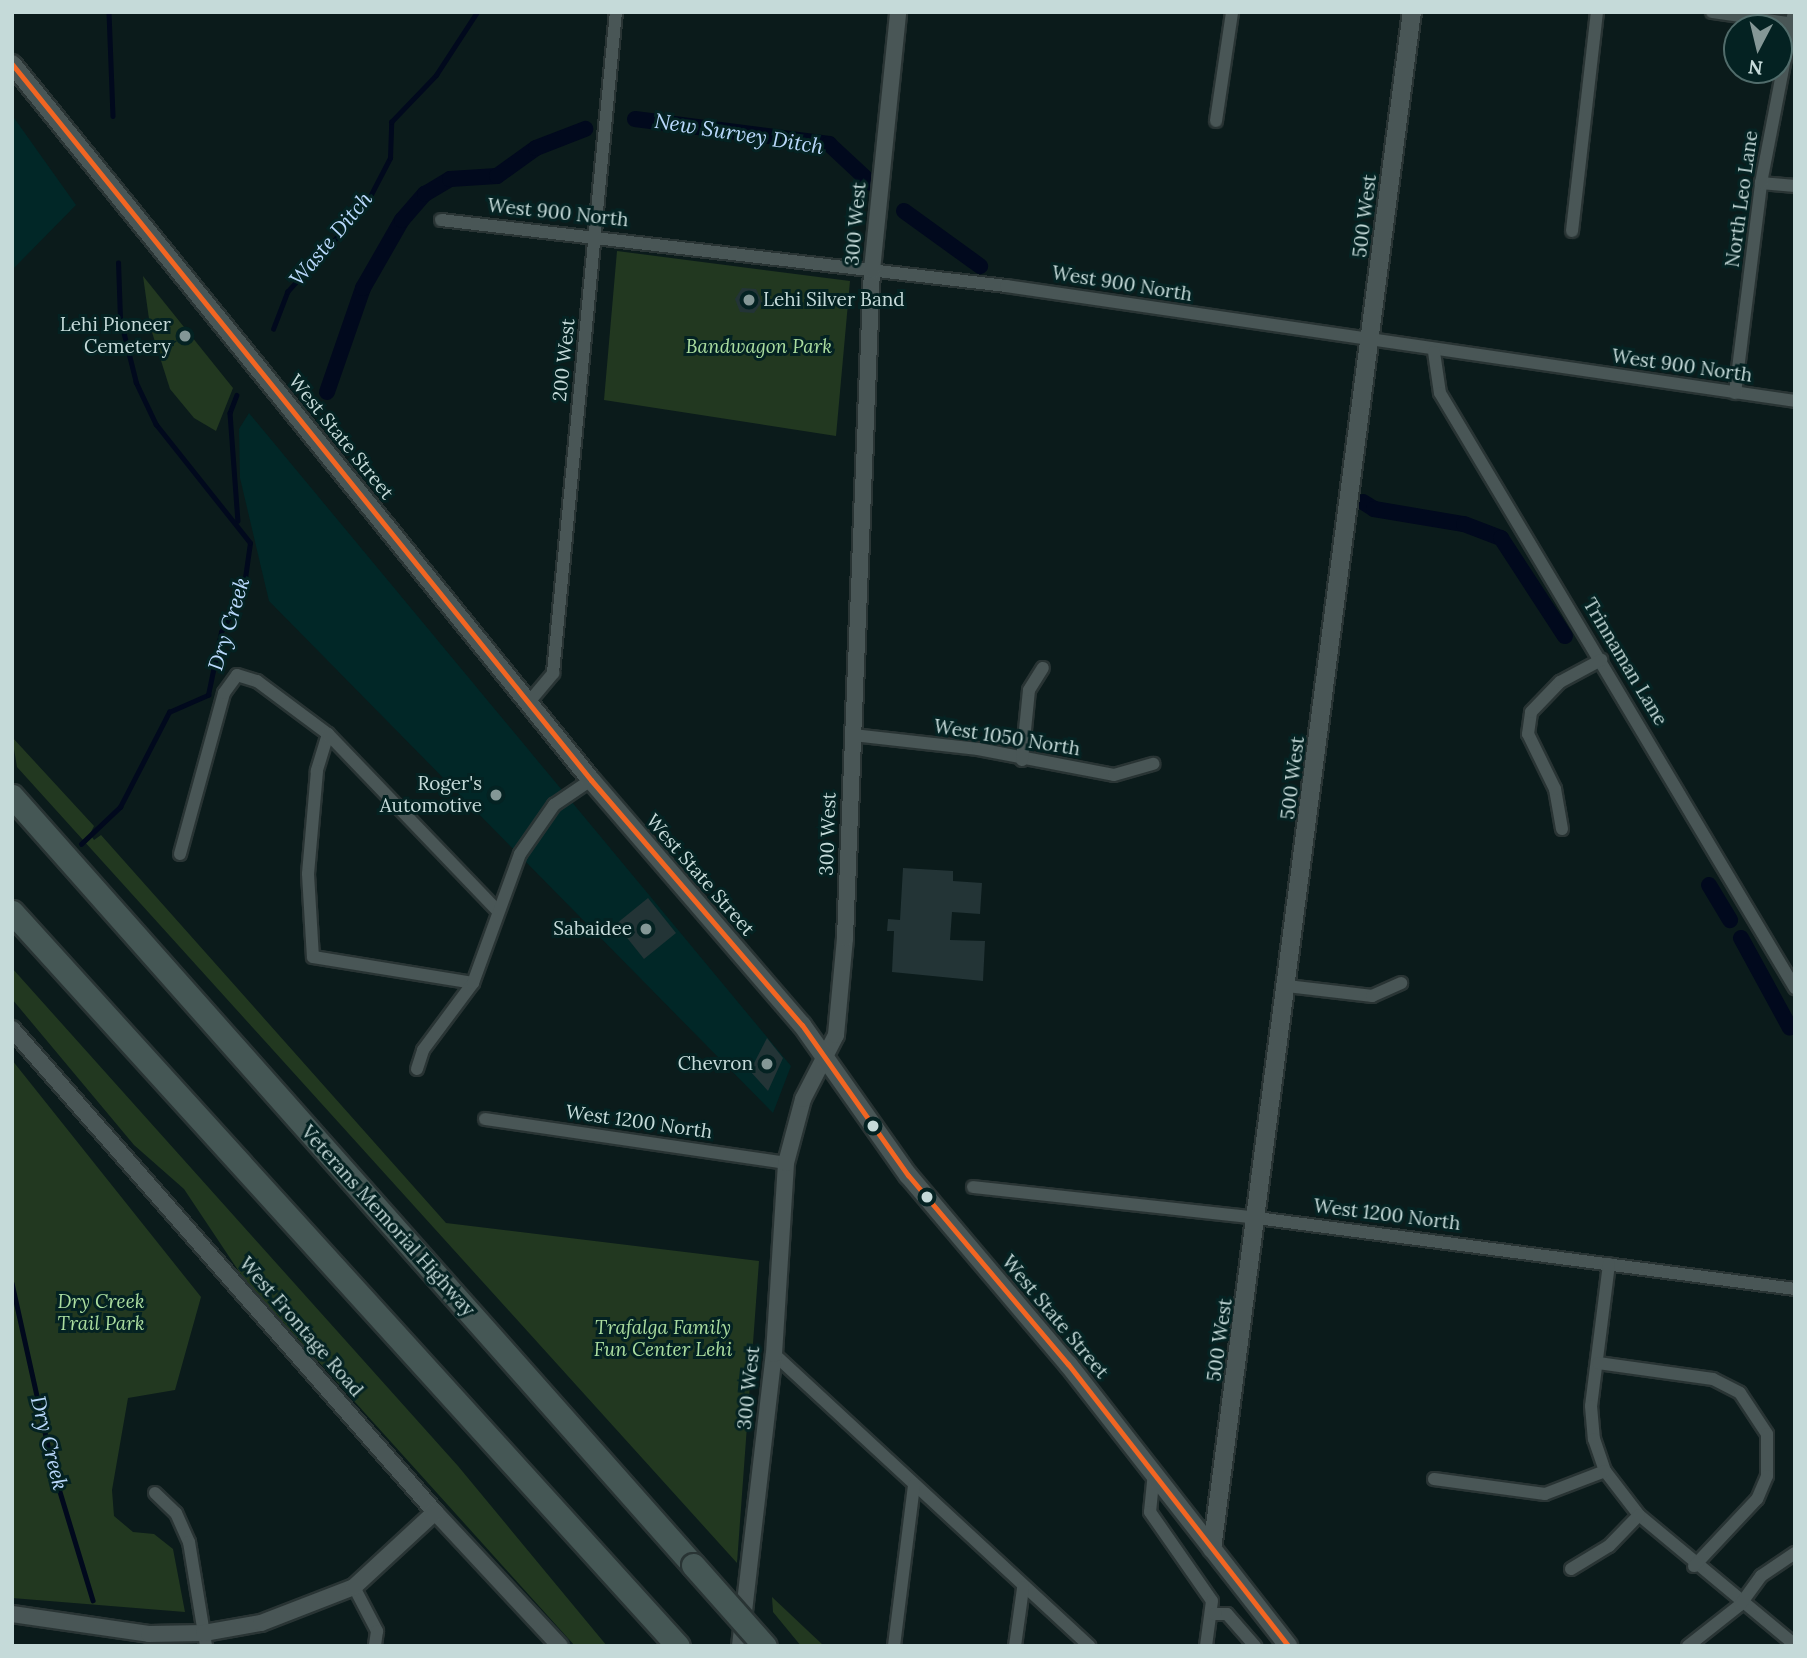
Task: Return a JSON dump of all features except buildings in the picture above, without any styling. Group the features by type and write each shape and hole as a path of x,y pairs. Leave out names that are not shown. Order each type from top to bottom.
{"highway":[{"name":"Veterans Memorial Highway","path":"12,796 765,1646"},
{"path":"12,912 678,1646"}],"main road":[{"name":"500 West","path":"1212,1549 1412,12"},
{"name":"West State Street","path":"12,64 591,780 825,1054 908,1175 1154,1471 1288,1646"}],"street":[{"name":"200 West","path":"529,702 553,673 616,12"},
{"name":"300 West","path":"740,1646 774,1354 786,1163 803,1099 836,1035 845,938 872,270 898,12"},
{"path":"1216,121 1232,12"},
{"path":"1572,231 1597,12"},
{"path":"1712,12 1732,14"},
{"name":"North Leo Lane","path":"1735,393 1761,183 1780,84"},
{"path":"1761,183 1795,186"},
{"name":"West 900 North","path":"441,220 872,270 1434,352 1795,401"},
{"name":"Trinnaman Lane","path":"1434,352 1440,393 1795,988"},
{"path":"1562,829 1555,789 1528,734 1531,712 1560,682 1601,660"},
{"path":"1022,760 1029,690 1043,668"},
{"path":"180,854 224,693 237,675 257,681 328,734 498,911"},
{"path":"328,734 317,771 308,874 313,957 473,983"},
{"name":"West 1050 North","path":"853,735 1114,775 1153,764"},
{"path":"417,1069 423,1050 473,983 520,854 554,805 591,780"},
{"path":"1287,986 1372,996 1401,984"},
{"name":"West Frontage Road","path":"14,1031 435,1511 560,1646"},
{"name":"West 1200 North","path":"485,1119 786,1163"},
{"name":"West 1200 North","path":"974,1187 1257,1218 1795,1289"},
{"path":"1609,1264 1591,1406 1594,1438 1605,1471 1639,1515 1694,1566 1740,1605 1795,1644"},
{"path":"774,1354 1023,1588 1089,1646"},
{"path":"1598,1363 1694,1374 1740,1393 1767,1434 1767,1476 1739,1522 1694,1566"},
{"path":"1154,1471 1150,1511 1198,1574 1214,1614 1206,1646"},
{"path":"1434,1479 1545,1494 1605,1471"},
{"path":"894,1646 914,1485"},
{"path":"155,1493 176,1513 187,1536 205,1639"},
{"path":"12,1614 149,1634 205,1639 272,1620 354,1587 435,1511"},
{"path":"1571,1569 1609,1546 1639,1515"},
{"path":"1688,1646 1740,1605 1762,1576 1795,1553"},
{"path":"354,1587 377,1631 375,1646"},
{"path":"1015,1646 1023,1588"},
{"path":"1214,1614 1227,1614 1255,1646"}],"shaded area":[{"path":"12,115 76,205 12,270"},
{"path":"249,413 791,1066 773,1113 269,601 240,478 239,429"}],"green space":[{"name":"Bandwagon Park","path":"617,251 850,281 836,436 604,400"},
{"path":"143,276 233,388 216,431 194,418 170,389 150,326"},
{"name":"Trafalga Family Fun Center Lehi","path":"12,737 94,826 90,834 94,840 101,835 446,1223 759,1261 737,1563 17,767"},
{"path":"12,968 458,1466 607,1646 575,1646 244,1279 184,1189 134,1145 12,999"},
{"name":"Dry Creek Trail Park","path":"12,1060 201,1297 175,1390 128,1398 112,1490 114,1516 133,1532 154,1534 173,1549 185,1612 12,1598"},
{"path":"772,1597 824,1646 801,1646 773,1612"}],"waterway":[{"name":"Dry Creek","path":"109,12 113,116"},
{"name":"Waste Ditch","path":"273,329 287,292 365,206 390,158 391,122 436,75 477,12"},
{"name":"New Survey Ditch","path":"635,119 829,144 871,183"},
{"name":"New Survey Ditch","path":"327,392 363,288 402,220 425,194 450,179 497,176 536,148 585,129"},
{"name":"New Survey Ditch","path":"904,211 980,266"},
{"name":"Dry Creek","path":"81,844 120,807 169,712 208,695 221,632 243,592 250,543 156,425 136,383 120,319 118,263"},
{"name":"Waste Ditch","path":"237,395 230,413 238,521"},
{"name":"New Survey Ditch","path":"1363,502 1374,509 1464,524 1501,538 1565,636"},
{"name":"New Survey Ditch","path":"1709,885 1730,920"},
{"name":"New Survey Ditch","path":"1741,938 1790,1028"},
{"name":"Dry Creek","path":"12,1283 54,1472 93,1600"}],"transit line":[{"path":"12,64 591,780 802,1025 908,1175 1068,1364 1288,1646"}],"place":[{"name":"Lehi Silver Band","path":"749,300"},
{"name":"Lehi Pioneer Cemetery","path":"185,336"},
{"name":"Roger's Automotive","path":"496,795"},
{"name":"Sabaidee","path":"646,929"},
{"name":"Chevron","path":"767,1064"}]}
